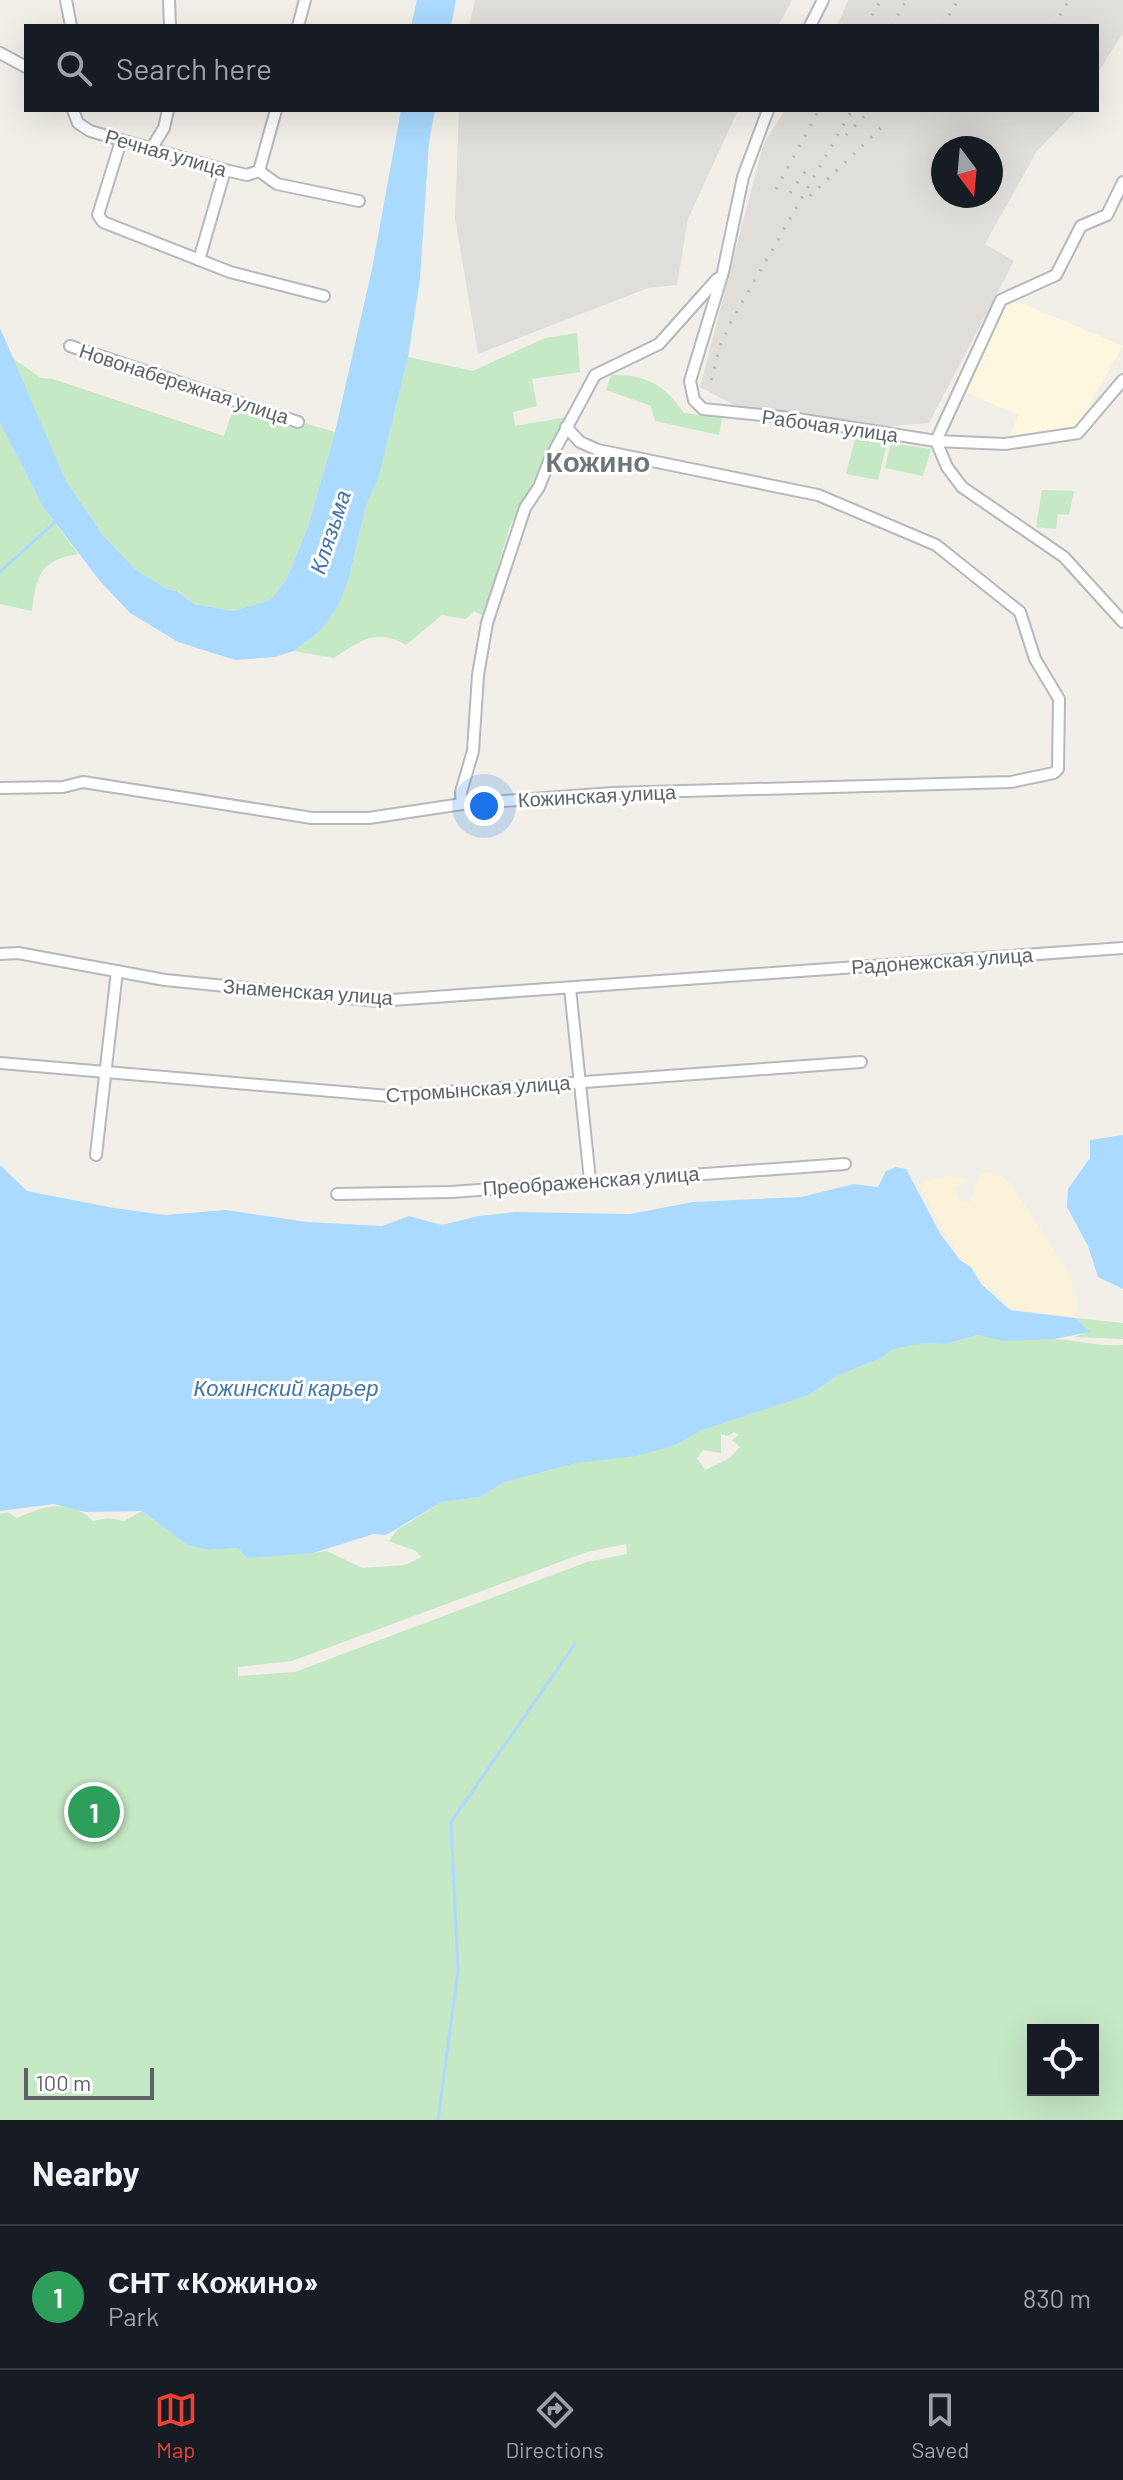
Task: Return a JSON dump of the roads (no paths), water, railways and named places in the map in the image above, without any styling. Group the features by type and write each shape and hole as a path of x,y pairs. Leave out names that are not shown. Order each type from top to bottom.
{"street":[{"path":"66,0 71,24"},
{"path":"169,0 170,24"},
{"path":"299,24 305,0"},
{"path":"811,24 823,0"},
{"path":"0,53 24,66"},
{"name":"Речная улица","path":"74,112 78,123 90,131 121,141 247,175 259,171 277,184 359,201"},
{"path":"151,149 164,128 168,112"},
{"path":"259,171 275,112"},
{"name":"Рабочая улица","path":"767,112 743,177 723,272 690,381 694,400 703,409 791,418 936,441"},
{"path":"121,141 99,219 230,272 324,296"},
{"path":"199,260 225,170"},
{"path":"1123,182 1107,215 1081,226 1056,275 1001,300 936,441 947,467 962,487 1064,557 1123,622"},
{"path":"462,804 461,792 473,751 478,675 487,623 516,529 566,427 595,375 659,344 723,272"},
{"name":"Новонабережная улица","path":"70,346 298,422"},
{"path":"936,441 1005,444 1078,433 1123,380"},
{"name":"Кожинская улица","path":"0,788 63,787 83,782 312,818 369,818 462,804 613,793 1011,782 1054,773 1060,764 1059,699 1035,659 1020,612 936,545 818,495 598,450 580,442 566,427"},
{"name":"Радонежская улица","path":"761,975 1123,948"},
{"name":"Знаменская улица","path":"0,954 18,953 165,980 378,1001 761,975"},
{"path":"96,1155 117,971"},
{"path":"570,988 590,1180"},
{"name":"Стромынская улица","path":"0,1063 389,1096 861,1062"},
{"name":"Преображенская улица","path":"337,1194 451,1192 845,1164"}],"water":[{"path":"417,0 456,0 451,24 411,24"},
{"name":"Клязьма","path":"401,112 435,112 429,142 420,279 408,357 378,480 367,502 349,578 338,606 320,631 294,651 275,657 235,660 178,642 130,613 100,581 43,507 0,423 0,328 66,481 103,535 135,569 167,589 177,591 194,604 234,611 270,600 286,580 307,529 335,432 372,269"},
{"path":"1123,1135 1123,1289 1098,1277 1088,1246 1067,1207 1068,1189 1090,1158 1090,1140"},
{"name":"Кожинский карьер","path":"0,1165 27,1191 114,1208 165,1215 226,1210 307,1222 382,1226 409,1216 442,1225 478,1216 516,1212 630,1214 693,1202 801,1197 854,1184 878,1187 886,1171 896,1167 906,1169 941,1235 960,1260 971,1267 981,1284 1010,1310 1075,1318 1090,1332 1054,1339 1003,1341 977,1335 946,1344 924,1343 892,1349 883,1357 837,1376 809,1395 700,1431 676,1445 636,1456 577,1463 505,1482 480,1497 442,1502 386,1535 374,1534 313,1553 247,1558 238,1548 209,1550 187,1545 142,1511 85,1512 54,1504 0,1511"}],"waterway":[{"path":"0,572 56,521"},
{"path":"438,2120 458,1971 451,1822 575,1644"}],"railway":[{"path":"867,24 881,0"},
{"path":"893,24 906,0"},
{"path":"944,24 958,0"},
{"path":"1055,24 1069,0"},
{"path":"776,189 818,112"},
{"path":"711,380 720,346 731,322 851,112"},
{"path":"846,135 868,112"},
{"path":"810,196 885,124"},
{"path":"790,193 808,168"}],"place":[{"name":"СНТ «Кожино»","path":"94,1812"}],"district":[{"name":"Кожино","path":"598,462"}]}
